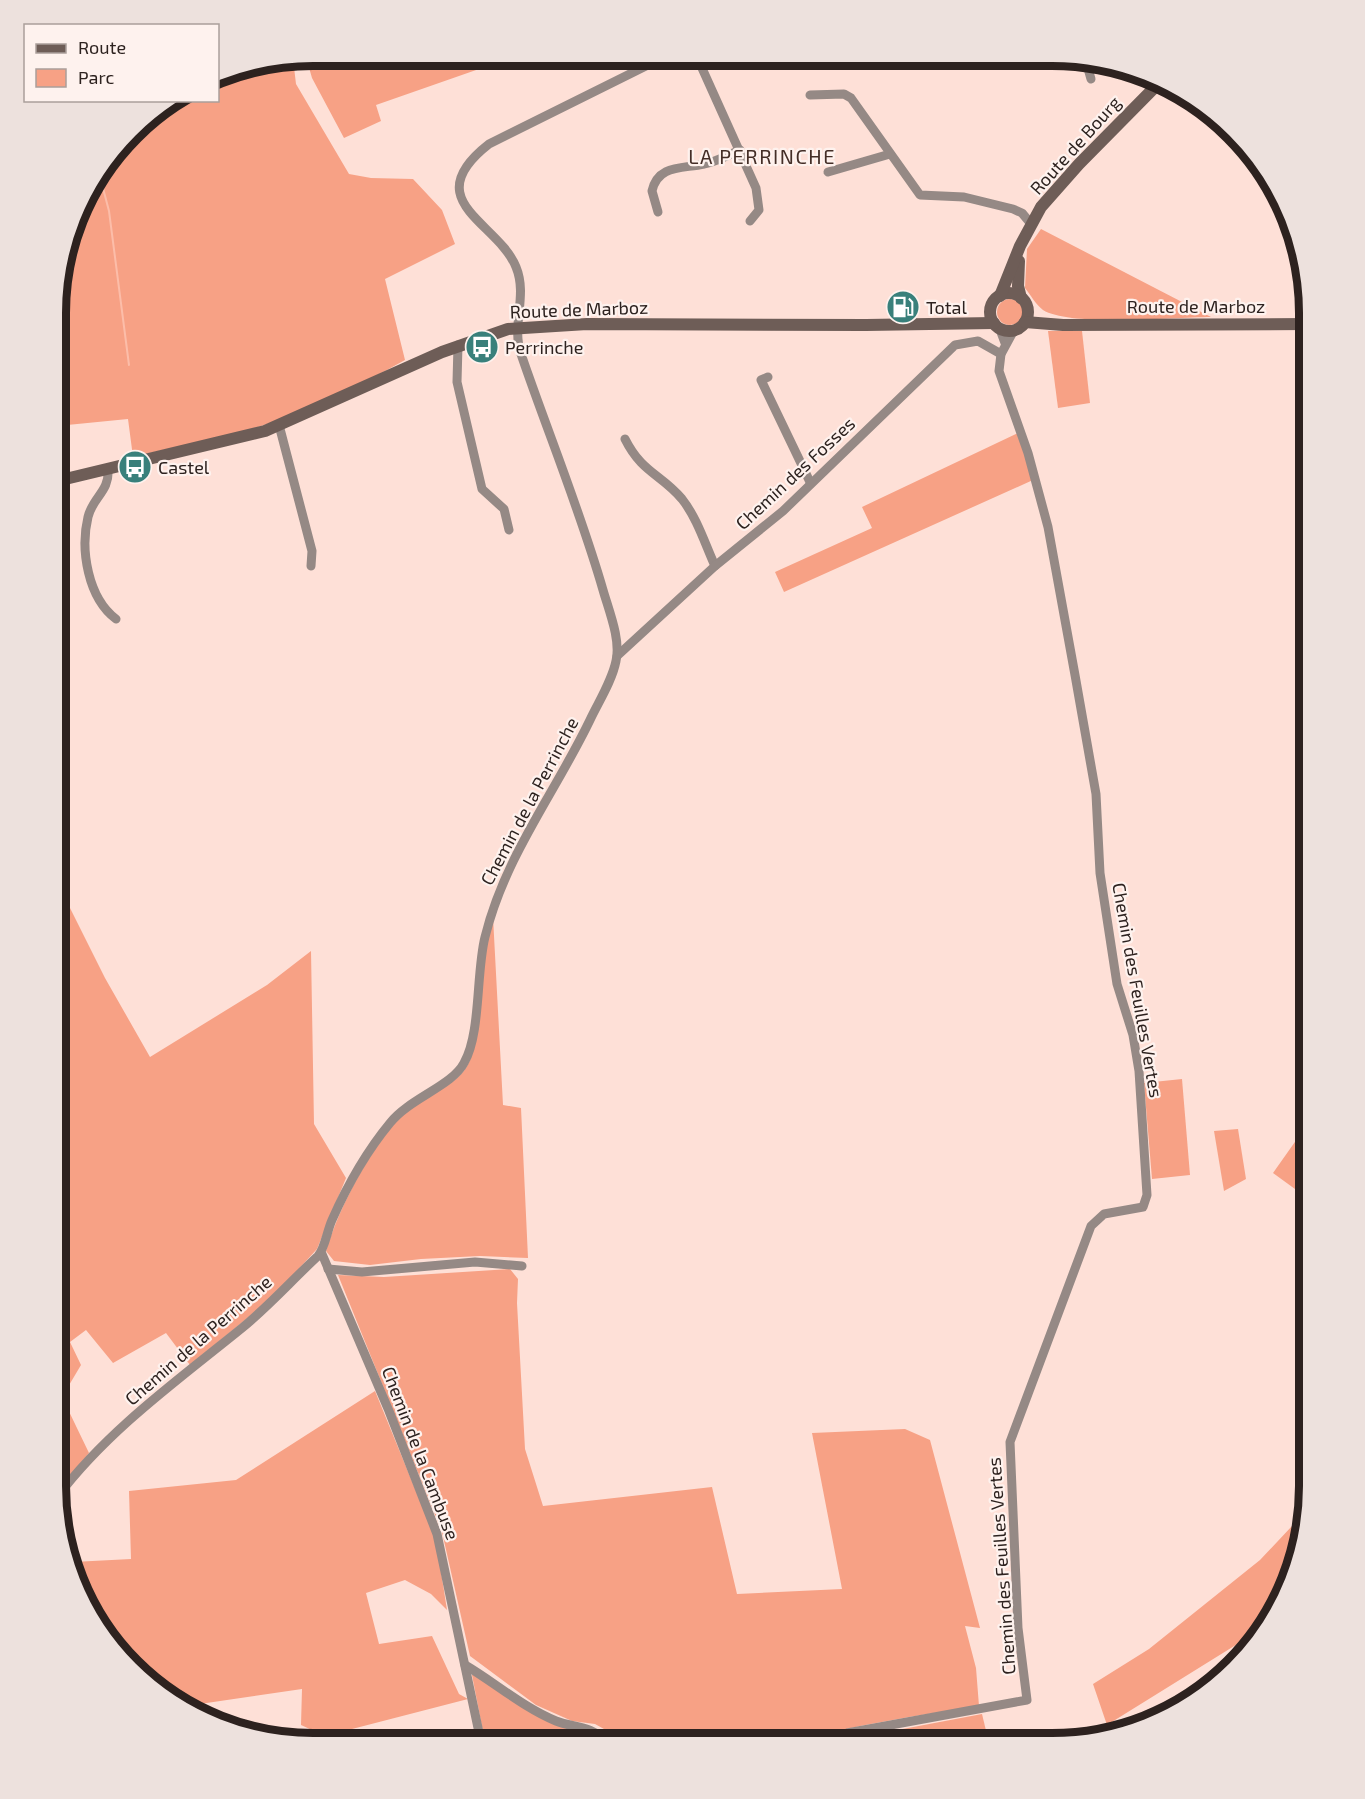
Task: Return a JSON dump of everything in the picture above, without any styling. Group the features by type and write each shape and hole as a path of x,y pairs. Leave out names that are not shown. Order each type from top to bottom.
{"main road":[{"name":"Route de Bourg","path":"1000,296 1029,230 1055,190 1153,87"},
{"name":"Route de Bourg","path":"1022,298 1018,272 1029,230"},
{"path":"1011,294 1022,298 1027,316 1014,330 996,325 991,307 1000,296 1011,294"},
{"name":"Route de Marboz","path":"948,322 983,312 991,307"},
{"name":"Route de Marboz","path":"1027,316 1083,324 1299,324"},
{"name":"Route de Marboz","path":"66,479 220,443 279,425 458,345 516,328 598,324 866,325 948,322 996,325"}],"street":[{"path":"617,656 609,614 582,519 520,352 516,328 520,297 516,267 465,207 460,189 466,169 489,144 646,66"},
{"path":"702,66 758,196 759,210 750,221"},
{"path":"1089,69 1092,79"},
{"path":"810,95 847,94 920,195 964,198 1013,209 1022,213 1029,230"},
{"path":"658,212 652,191 660,174 672,168 713,162 740,150"},
{"path":"828,172 890,154"},
{"path":"996,325 1005,343 1014,330"},
{"name":"Chemin des Fosses","path":"617,656 715,566 783,511 810,482 955,345 978,341 1000,354"},
{"name":"Chemin des Feuilles Vertes","path":"847,1733 1027,1700 1018,1628 1014,1557 1009,1452 1012,1432 1091,1226 1104,1214 1138,1210 1143,1207 1147,1195 1139,1071 1133,1035 1117,984 1100,873 1096,794 1048,526 1028,453 1000,378 1000,354 1005,343"},
{"path":"458,345 457,382 482,489 504,509 509,530"},
{"path":"768,376 761,380 810,482"},
{"path":"279,425 312,551 310,566"},
{"path":"625,439 637,461 672,489 686,505 715,566"},
{"path":"108,468 109,479 105,490 96,500 88,516 86,553 96,597 103,610 116,620"},
{"name":"Chemin de la Perrinche","path":"66,1487 93,1455 120,1430 268,1306 309,1263 322,1254 331,1223 348,1188 385,1130 407,1105 445,1082 464,1065 472,1034 484,941 500,886 522,840 579,744 617,656"},
{"name":"Chemin de la Cambuse","path":"322,1254 389,1411 437,1534 479,1733"},
{"path":"328,1269 362,1272 465,1262 522,1266"},
{"path":"465,1665 554,1720 598,1733"}],"green space":[{"path":"309,66 478,66 479,69 376,105 381,121 344,138 312,78"},
{"path":"294,67 296,84 349,174 371,178 413,179 442,210 455,244 385,279 405,360 333,397 277,421 133,457 128,419 66,425 68,280 74,249 91,204 117,162 138,138 162,117 185,102 219,102 219,85 233,79 264,71"},
{"path":"1041,229 1211,317 1099,320 1056,315 1043,310 1025,288 1027,249"},
{"path":"1010,299 1019,303 1023,312 1019,321 1010,325 1001,321 997,312 1001,303"},
{"path":"1048,331 1082,331 1090,403 1058,408"},
{"path":"1018,433 1033,480 784,592 775,572 872,528 862,507"},
{"path":"66,900 105,978 150,1057 267,985 311,951 314,1124 346,1178 317,1249 272,1298 190,1365 166,1333 113,1363 86,1330 70,1342 81,1365 66,1390"},
{"path":"493,917 503,1105 521,1108 528,1258 480,1256 421,1259 370,1265 334,1261 326,1251 332,1233 370,1157 407,1110 450,1084 465,1070 470,1060 479,987"},
{"path":"1182,1079 1190,1175 1152,1179 1144,1083"},
{"path":"1238,1129 1246,1179 1224,1191 1214,1131"},
{"path":"1299,1136 1299,1194 1273,1173"},
{"path":"510,1269 518,1279 517,1303 525,1449 543,1506 712,1487 737,1594 842,1589 812,1433 905,1429 930,1440 980,1628 965,1626 976,1668 979,1706 831,1733 606,1733 595,1724 572,1721 536,1705 470,1656 442,1532 338,1275 384,1277"},
{"path":"375,1391 436,1540 447,1610 431,1594 405,1580 366,1593 379,1644 432,1636 459,1694 468,1699 337,1733 318,1733 301,1725 302,1689 197,1704 162,1682 138,1661 117,1637 99,1610 78,1562 131,1559 129,1491 236,1480"},
{"path":"66,1405 89,1453 66,1481"},
{"path":"1297,1521 1291,1550 1280,1581 1266,1610 1247,1638 1107,1725 1093,1684 1149,1649 1260,1560"},
{"path":"476,1674 522,1706 587,1733 483,1733 472,1675"},
{"path":"982,1714 987,1733 892,1733 887,1732"}],"waterway":[{"path":"102,185 109,211 129,365"}],"place":[{"name":"Total","path":"903,307"},
{"name":"Perrinche","path":"482,347"},
{"name":"Castel","path":"135,467"}],"district":[{"name":"LA PERRINCHE","path":"762,156"}]}
